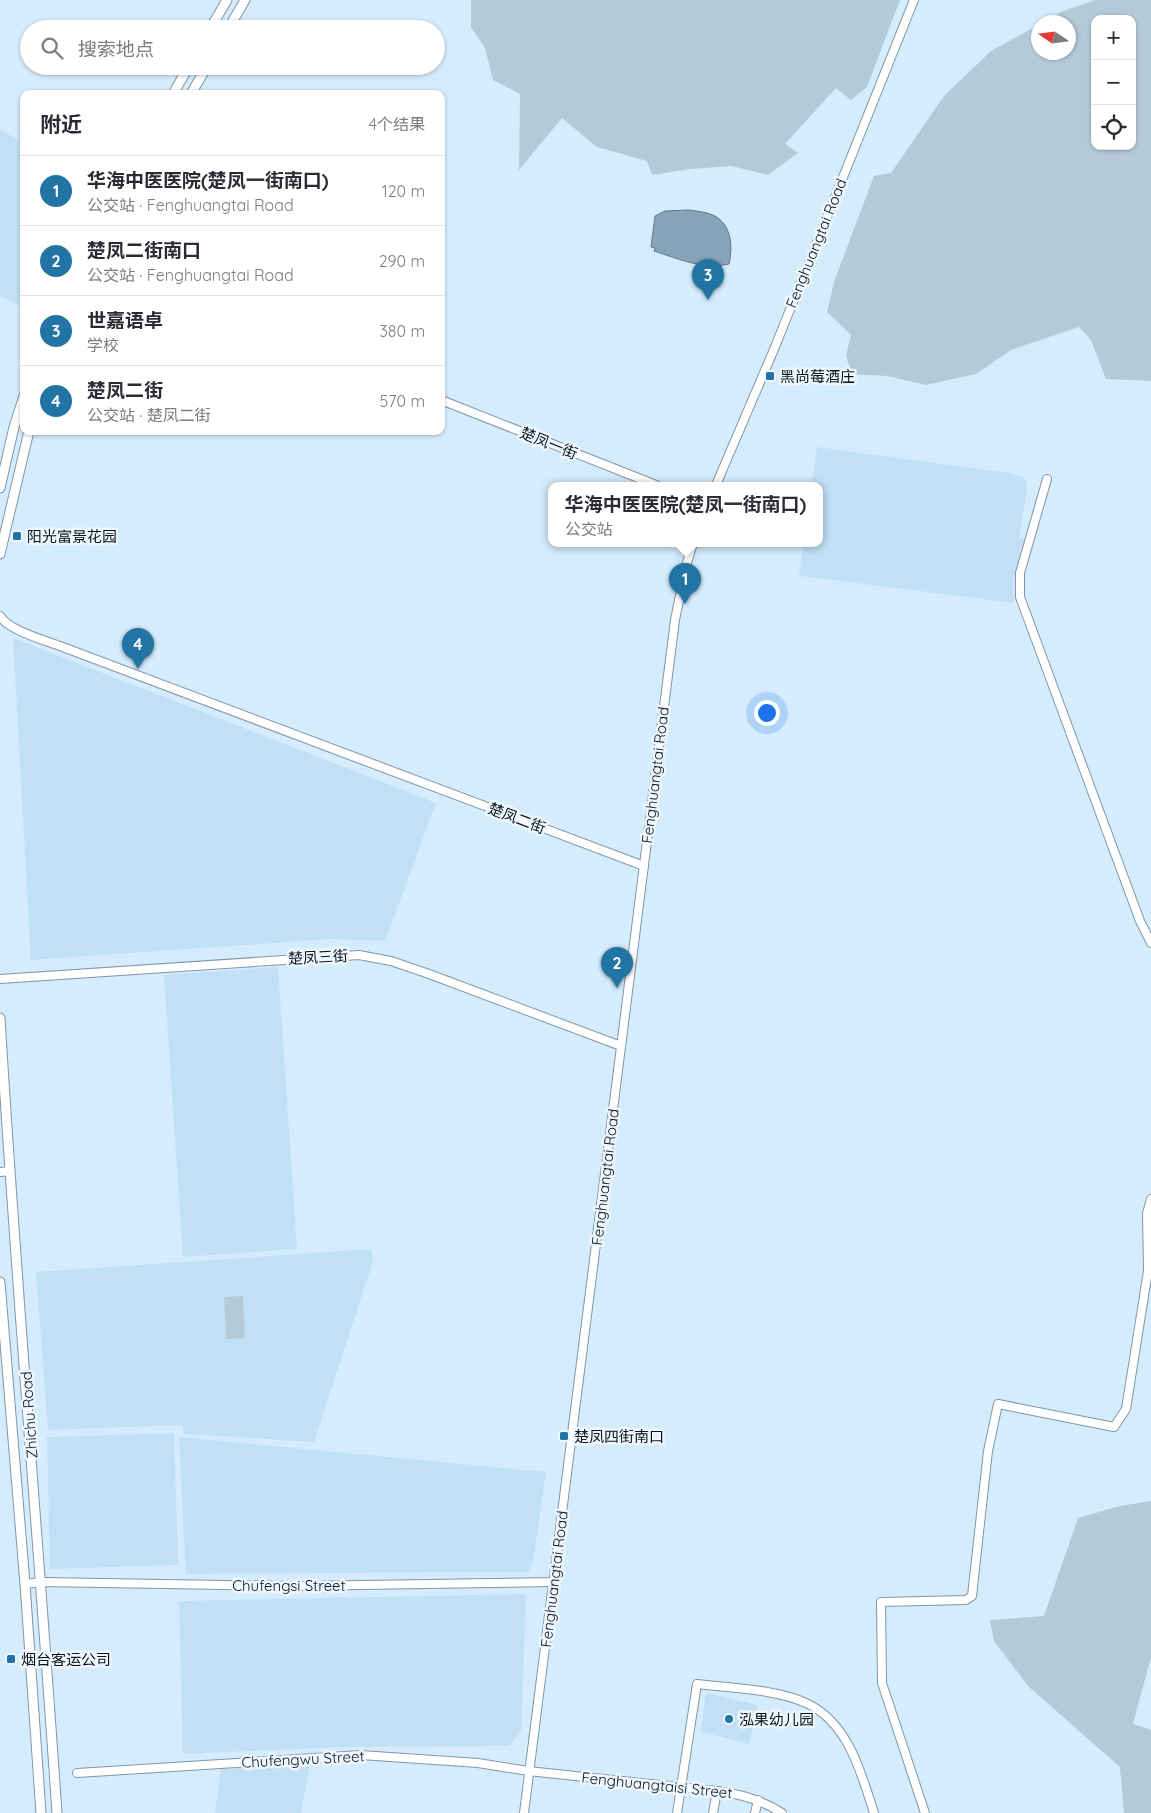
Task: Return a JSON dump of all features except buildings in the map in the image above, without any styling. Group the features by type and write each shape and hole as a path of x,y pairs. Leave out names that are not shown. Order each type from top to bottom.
{"main road":[{"path":"215,20 227,0"},
{"path":"233,20 245,0"},
{"path":"175,90 184,75"},
{"path":"193,90 202,75"},
{"path":"0,488 20,408"},
{"path":"0,554 28,435"},
{"name":"Zhichu Road","path":"0,1018 5,1172 41,1582 57,1813"},
{"name":"Zhichu Road","path":"0,1282 25,1584 41,1813"}],"street":[{"name":"Fenghuangtai Road","path":"717,482 914,0"},
{"name":"楚凤一街","path":"445,402 648,482"},
{"path":"1047,479 1020,573 1020,597 1140,921 1151,943"},
{"name":"Fenghuangtai Road","path":"524,1813 675,620 692,547"},
{"name":"楚凤二街","path":"0,616 3,621 17,629 60,646 644,866"},
{"name":"楚凤三街","path":"0,979 359,955 391,961 429,974 621,1046"},
{"path":"925,1813 882,1683 881,1602 966,1600 972,1596 988,1451 998,1404 1114,1427 1126,1409 1148,1271 1147,1213 1151,1199"},
{"name":"Chufengsi Street","path":"25,1584 41,1582 295,1586 553,1582"},
{"path":"677,1813 696,1684 777,1694 805,1703 826,1716 850,1748 862,1774 874,1813"},
{"name":"Chufengwu Street","path":"77,1773 361,1755 478,1763 528,1772"},
{"name":"Fenghuangtaisi Street","path":"528,1772 738,1794 758,1800 782,1813"},
{"path":"713,1813 717,1791"},
{"path":"755,1813 758,1800"}],"shaded area":[{"path":"471,0 900,0 867,87 851,100 836,88 785,144 798,153 768,175 732,166 690,169 652,175 647,161 597,147 562,118 519,170 520,94 493,80 485,48 471,27"},
{"path":"1095,0 1151,0 1151,381 1106,379 1091,340 1079,327 1011,350 976,374 926,385 887,376 852,374 846,355 851,335 827,312 834,282 874,176 891,173 944,96 991,51 1031,29 1031,60 1076,60 1076,15 1056,15"},
{"path":"0,129 20,142 20,306 0,296"},
{"path":"689,210 713,215 724,224 731,243 729,264 700,265 654,251 655,248 651,247 655,216 665,211"},
{"path":"817,447 1009,473 1023,477 1026,481 1027,489 1019,538 1024,539 1013,581 1014,603 801,576 799,574 803,547 823,547 823,482 812,482"},
{"path":"13,638 436,803 385,941 331,939 31,960"},
{"path":"278,967 297,1249 183,1257 164,975"},
{"path":"371,1249 373,1261 314,1442 184,1434 182,1425 48,1430 36,1272"},
{"path":"243,1296 245,1338 226,1339 224,1297"},
{"path":"174,1433 178,1565 50,1569 47,1437"},
{"path":"179,1437 546,1472 533,1562 528,1572 186,1574"},
{"path":"1151,1501 1151,1657 1133,1724 1151,1730 1151,1813 1124,1813 1120,1767 1028,1686 994,1641 990,1620 1044,1616 1078,1518 1120,1506"},
{"path":"526,1594 521,1731 510,1746 346,1747 183,1754 179,1601"},
{"name":"泓果幼儿园","path":"706,1693 758,1705 749,1744 701,1732"},
{"path":"310,1764 301,1813 215,1813 221,1769"}],"place":[{"name":"世嘉语卓","path":"708,300"},
{"name":"黑尚莓酒庄","path":"770,376"},
{"name":"阳光富景花园","path":"17,536"},
{"name":"华海中医医院(楚凤一街南口)","path":"685,604"},
{"name":"楚凤二街","path":"138,669"},
{"name":"楚凤二街南口","path":"617,988"},
{"name":"楚凤四街南口","path":"564,1436"},
{"name":"烟台客运公司","path":"11,1659"},
{"name":"泓果幼儿园","path":"729,1719"}]}
